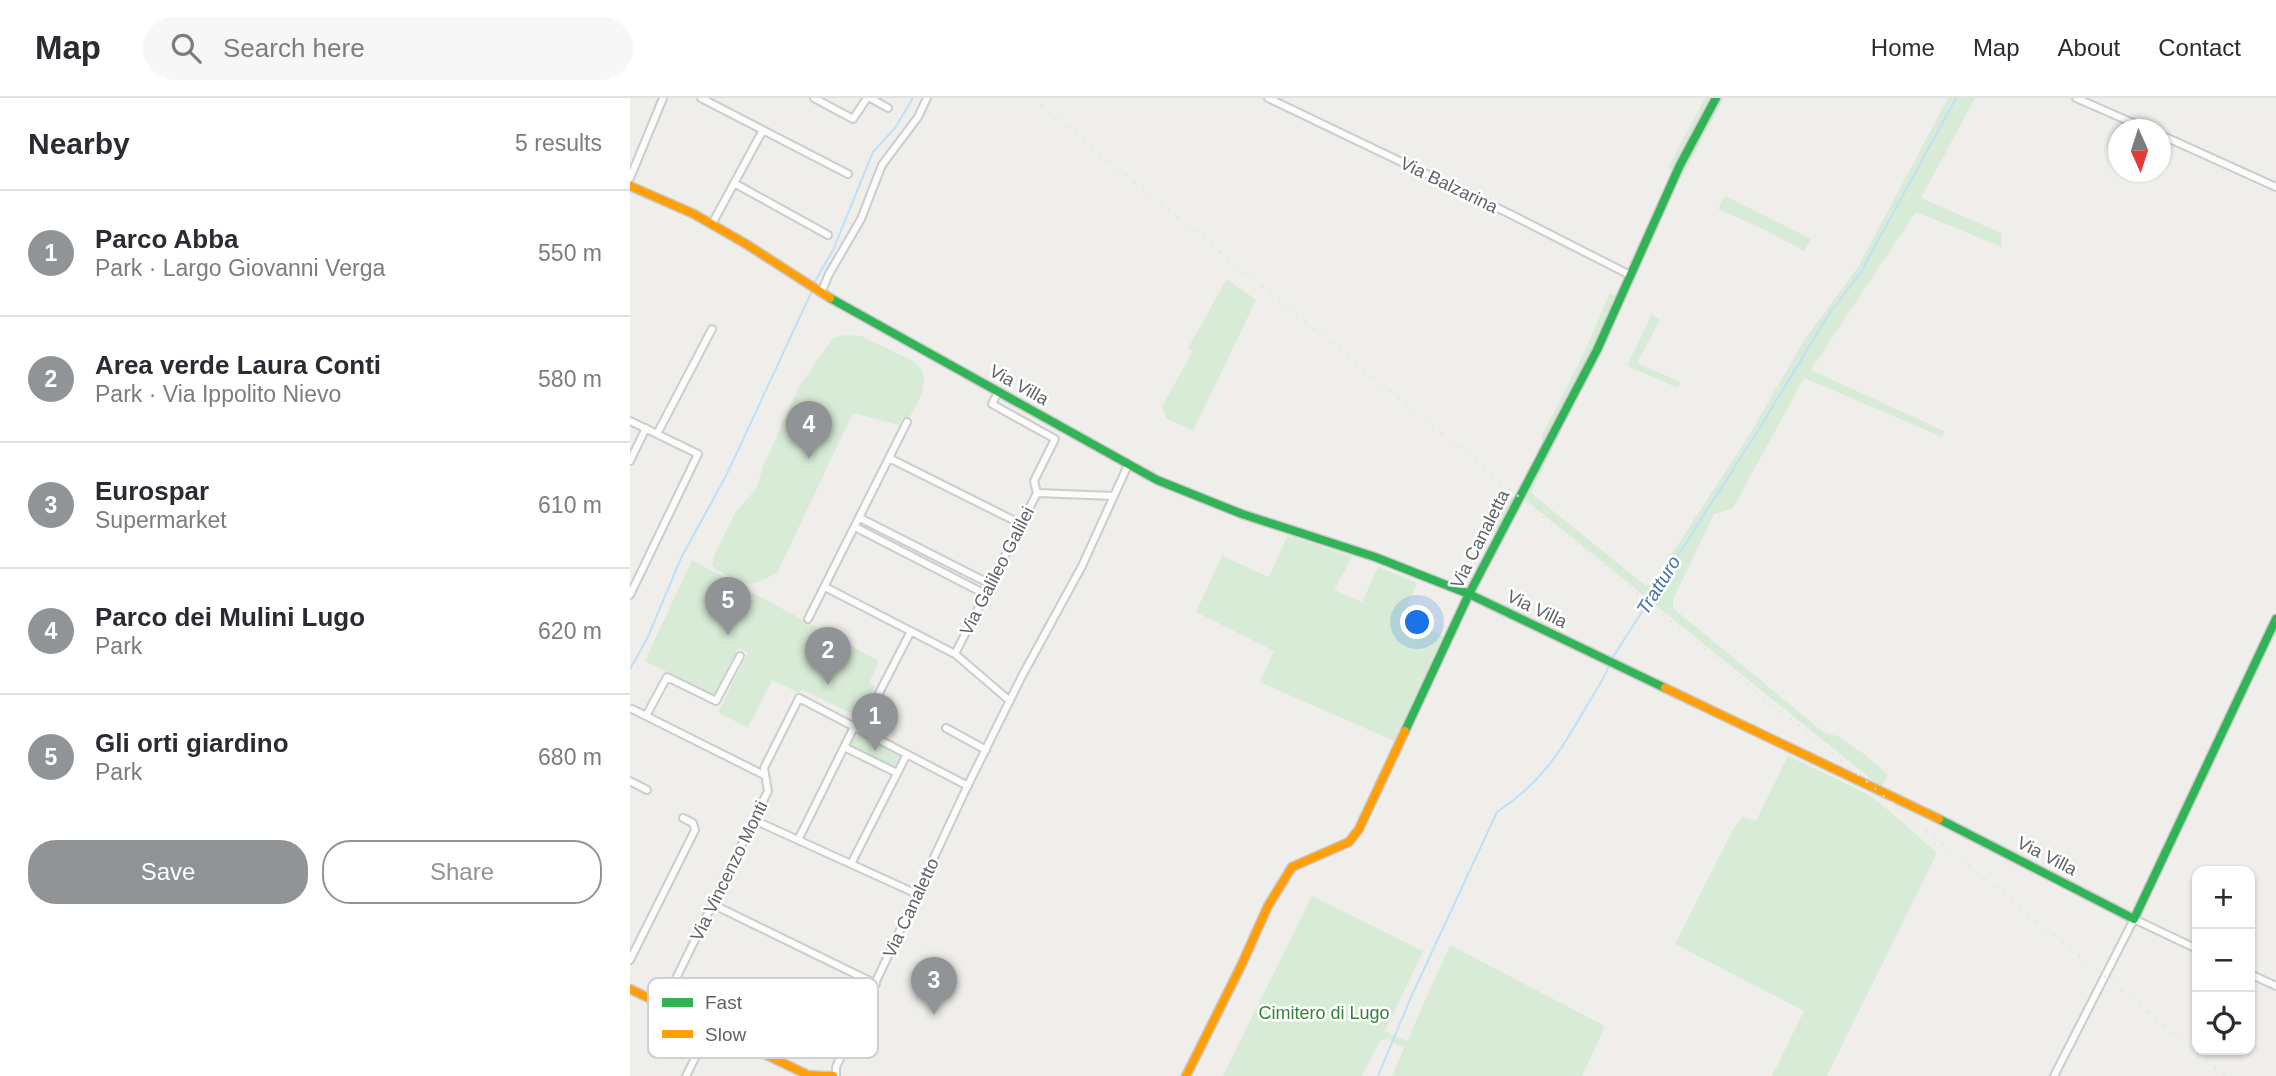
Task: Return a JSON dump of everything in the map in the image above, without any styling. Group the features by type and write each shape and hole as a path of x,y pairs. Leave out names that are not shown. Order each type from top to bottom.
{"street":[{"path":"630,178 663,98"},
{"path":"701,98 848,174"},
{"path":"814,98 853,119 869,98 888,108"},
{"path":"821,293 861,219 882,165 918,117 927,98"},
{"name":"Via Balzarina","path":"1268,98 1630,275"},
{"name":"Via Canaletta","path":"1186,1076 1268,906 1292,867 1349,842 1359,829 1469,594 1597,350 1681,165 1716,98"},
{"path":"2076,98 2124,119"},
{"path":"712,224 763,130"},
{"path":"2171,140 2276,187"},
{"path":"734,183 828,235"},
{"name":"Via Villa","path":"630,186 712,224 821,293 1157,480 1242,514 1376,557 1469,594 1998,848 2134,919"},
{"path":"657,434 712,329"},
{"path":"998,392 992,404 1055,439 1034,481 1037,493"},
{"path":"630,421 698,454 630,596"},
{"path":"808,619 907,422"},
{"path":"630,461 646,428"},
{"path":"890,458 1021,524"},
{"name":"Via Canaletto","path":"878,980 968,786 1082,566 1128,465"},
{"name":"Via Galileo Galilei","path":"1010,701 955,654 990,584 1037,493 1114,496"},
{"path":"860,518 990,584"},
{"path":"855,527 985,594"},
{"path":"825,587 955,654"},
{"path":"2054,1076 2134,919 2276,619"},
{"path":"798,840 844,747 911,631"},
{"path":"646,716 667,677 716,701 740,656"},
{"name":"Via Vincenzo Monti","path":"676,978 768,791 764,768 799,698 857,728"},
{"path":"632,709 764,775"},
{"path":"857,728 968,786"},
{"path":"946,728 986,750"},
{"path":"844,747 897,773"},
{"path":"851,864 907,754"},
{"path":"630,781 647,790"},
{"path":"630,960 695,830 693,823 683,818"},
{"path":"754,820 917,894"},
{"path":"712,904 864,978"},
{"path":"2134,919 2192,947"},
{"path":"2255,976 2276,986"},
{"path":"630,989 648,998"},
{"path":"686,1076 695,1058"},
{"path":"766,1058 792,1072 808,1075 829,1074"},
{"name":"Via Canaletto","path":"829,1074 837,1058"}],"green space":[{"path":"1705,98 1724,98 1683,175 1668,168"},
{"path":"1948,98 1975,98 1921,198 2001,233 2002,247 1916,212 1811,370 1944,431 1942,437 1804,378 1733,508 1714,514 1673,600 1673,608 1823,732 1840,737 1888,775 1881,787 1523,498 1507,530 1494,527 1506,501 1518,494 1542,445 1542,435 1581,360 1610,293 1624,300 1531,493 1646,586 1655,580 1749,435 1805,339 1858,267"},
{"path":"1725,196 1811,239 1804,251 1718,209"},
{"path":"1227,279 1256,300 1193,431 1166,418 1162,407 1192,352 1188,348"},
{"path":"1652,314 1660,320 1637,363 1681,382 1678,388 1627,366"},
{"path":"845,335 861,336 913,361 923,375 924,382 919,398 907,422 902,419 899,425 853,413 777,573 758,582 739,582 714,568 714,556 735,513 756,489 764,464 800,385 833,338"},
{"path":"1288,535 1352,557 1334,590 1362,602 1378,567 1417,583 1402,617 1443,636 1394,741 1260,682 1274,651 1196,612 1222,556 1269,577"},
{"path":"692,560 879,661 869,683 875,687 858,720 852,718 853,714 801,689 799,693 772,680 748,728 718,712 748,653 739,648 714,695 645,661"},
{"path":"854,732 903,756 896,771 846,746"},
{"path":"1788,756 1866,793 1937,853 1827,1076 1772,1076 1804,1011 1675,944 1732,831 1742,817 1756,821"},
{"name":"Cimitero di Lugo","path":"1312,896 1423,951 1385,1031 1407,1041 1450,945 1605,1026 1582,1076 1392,1076 1404,1048 1388,1039 1380,1041 1362,1076 1223,1076"}],"waterway":[{"path":"814,283 833,250 873,152 895,128 913,98"},
{"name":"Tratturo","path":"1611,660 1759,429 1827,317 1861,272 1956,98"},
{"path":"630,669 647,639 681,558 727,474 811,293"},
{"name":"Tratturo","path":"1378,1076 1412,995 1497,812 1526,790 1548,766 1576,725 1609,666"}],"railway":[{"path":"1032,98 2226,1076"}],"traffic: fast":[{"path":"1405,731 1469,594 1597,350 1680,165 1716,98"},
{"path":"830,298 1157,480 1242,514 1375,557 1469,594 1665,688"},
{"path":"1939,819 2134,919 2276,619"}],"traffic: slow":[{"path":"630,186 694,214 830,298"},
{"path":"1665,688 1939,819"},
{"path":"1186,1076 1268,906 1292,867 1349,842 1359,829 1405,731"},
{"path":"630,989 648,998"},
{"path":"773,1058 808,1075 822,1076"},
{"path":"822,1076 833,1076"}],"place":[{"name":"Parco dei Mulini Lugo","path":"809,459"},
{"name":"Gli orti giardino","path":"728,635"},
{"name":"Area verde Laura Conti","path":"828,685"},
{"name":"Parco Abba","path":"875,751"},
{"name":"Eurospar","path":"934,1015"}]}
